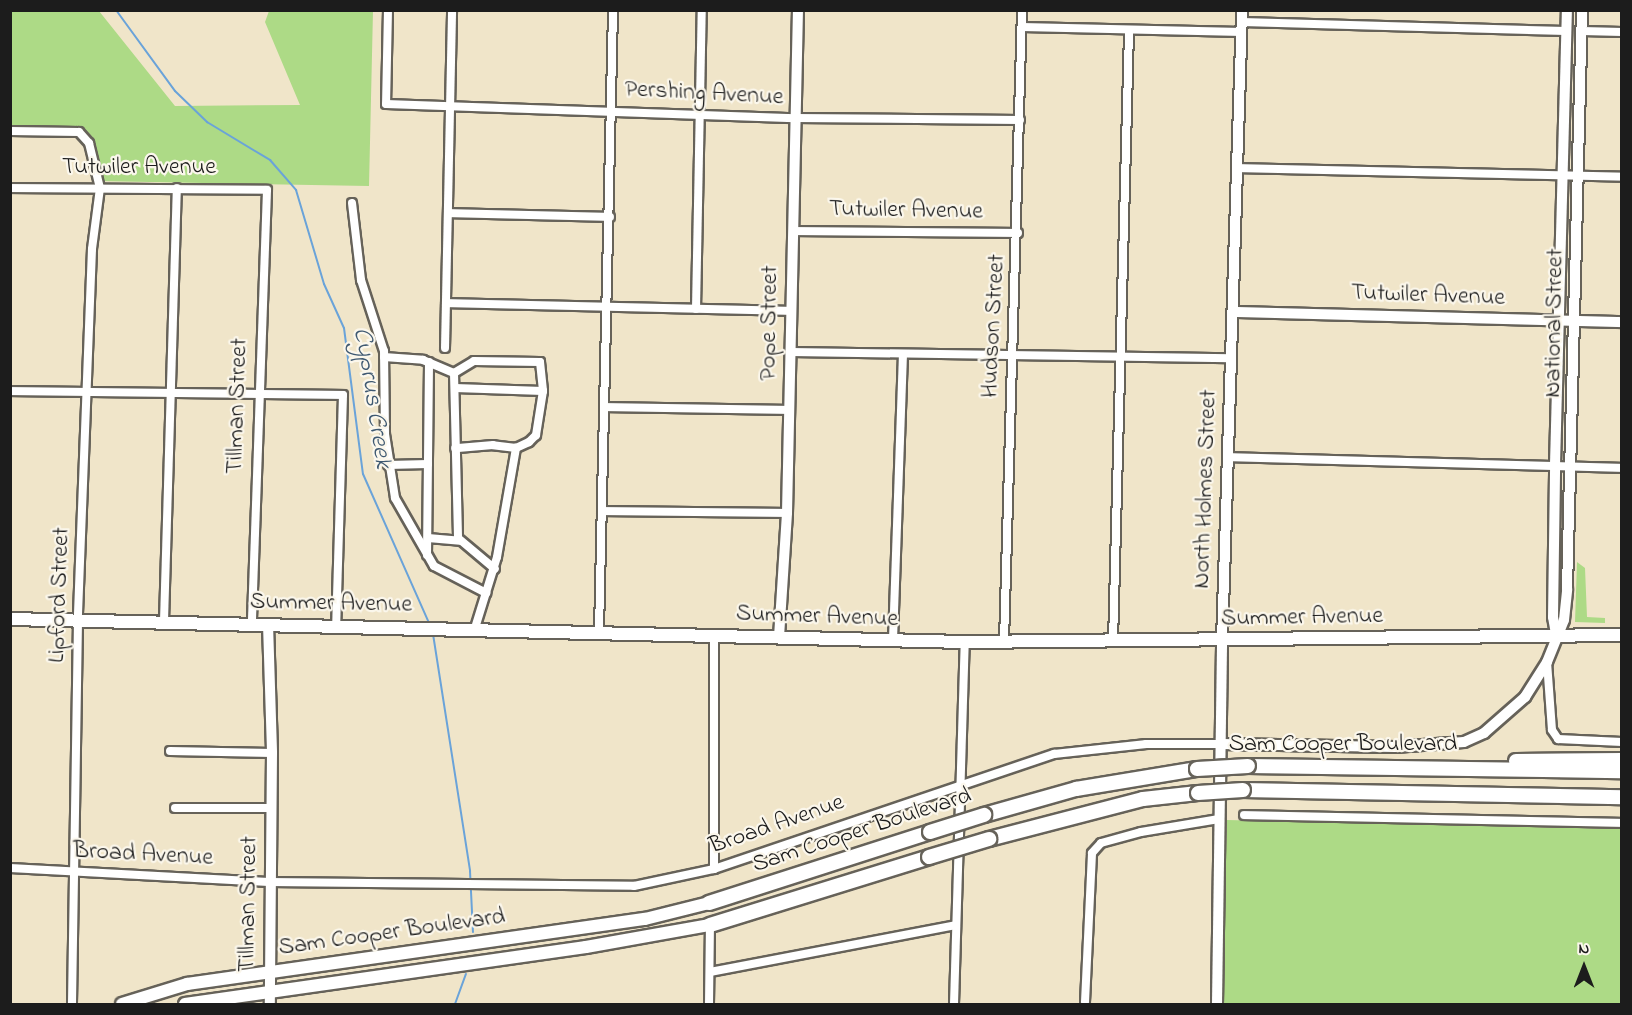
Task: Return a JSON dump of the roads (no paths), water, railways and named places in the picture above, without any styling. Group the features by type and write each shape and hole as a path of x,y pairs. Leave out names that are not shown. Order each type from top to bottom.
{"highway":[{"path":"1403,766 1622,760"},
{"name":"Sam Cooper Boulevard","path":"709,903 984,815 1076,789 1197,769 1248,766 1403,766 1622,771"},
{"name":"Sam Cooper Boulevard","path":"710,925 989,839 1143,799 1244,790 1622,797"}],"main road":[{"name":"Summer Avenue","path":"10,619 446,627 965,642 1622,635"},
{"name":"Sam Cooper Boulevard","path":"122,1005 187,984 645,919 709,903"},
{"name":"Sam Cooper Boulevard","path":"185,1005 269,990 586,948 710,925"}],"street":[{"name":"Pershing Avenue","path":"388,10 386,104 701,112 795,118 1020,120"},
{"path":"446,348 452,10"},
{"path":"599,632 613,10"},
{"path":"696,309 702,10"},
{"name":"Pope Street","path":"779,637 788,513 798,10"},
{"name":"Hudson Street","path":"1004,642 1011,354 1018,233 1022,10"},
{"name":"North Holmes Street","path":"1217,1005 1222,641 1242,10"},
{"name":"National Street","path":"1556,634 1553,617 1555,465 1561,321 1567,10"},
{"name":"National Street","path":"1582,10 1580,176 1567,589 1564,620 1556,634 1547,662 1552,730 1558,739 1622,742"},
{"path":"1022,27 1129,30 1242,27 1566,31"},
{"path":"1113,642 1129,30"},
{"path":"1582,31 1622,32"},
{"path":"10,131 80,132 89,143 100,188"},
{"path":"1238,168 1622,177"},
{"name":"Tutwiler Avenue","path":"10,188 267,190"},
{"name":"Lipford Street","path":"72,1005 71,873 78,621 92,249 100,188"},
{"path":"164,621 177,188"},
{"name":"Tillman Street","path":"252,624 267,190"},
{"path":"352,203 361,280 384,357 388,465 395,498 427,556 446,575 486,593"},
{"path":"448,213 610,217"},
{"name":"Tutwiler Avenue","path":"794,231 1018,233"},
{"path":"446,303 792,311"},
{"name":"Tutwiler Avenue","path":"1233,312 1622,322"},
{"path":"791,352 1231,358"},
{"path":"893,640 903,354"},
{"path":"384,357 400,356 429,362 454,373"},
{"path":"454,373 474,361 540,362 543,391 536,435 516,448 493,445 455,448"},
{"path":"427,556 429,362"},
{"path":"454,373 455,511 460,542"},
{"path":"455,388 543,391"},
{"path":"10,391 172,395 343,395 336,625"},
{"path":"605,407 789,410"},
{"path":"475,628 495,569 516,448"},
{"path":"1228,457 1622,468"},
{"path":"388,465 428,464"},
{"path":"602,512 788,513"},
{"path":"428,538 460,542 495,569"},
{"name":"Tillman Street","path":"268,624 272,753 268,973 270,1005"},
{"path":"714,635 714,869"},
{"path":"954,1005 965,642"},
{"name":"Broad Avenue","path":"10,868 269,882 634,886 714,869 1054,754 1146,744 1395,747 1464,742 1484,733 1525,697 1547,662"},
{"path":"170,751 272,753"},
{"path":"175,808 271,808"},
{"path":"1244,814 1622,823"},
{"path":"1085,1002 1092,853 1101,843 1142,832 1219,819"},
{"path":"710,925 710,1005"},
{"path":"710,972 956,925"}],"waterway":[{"name":"Cyprus Creek","path":"116,10 175,91 207,122 270,160 296,190 324,284 344,328 363,474 430,625"},
{"name":"Cyprus Creek","path":"433,634 470,871 473,932"},
{"path":"455,1004 466,974"}]}
